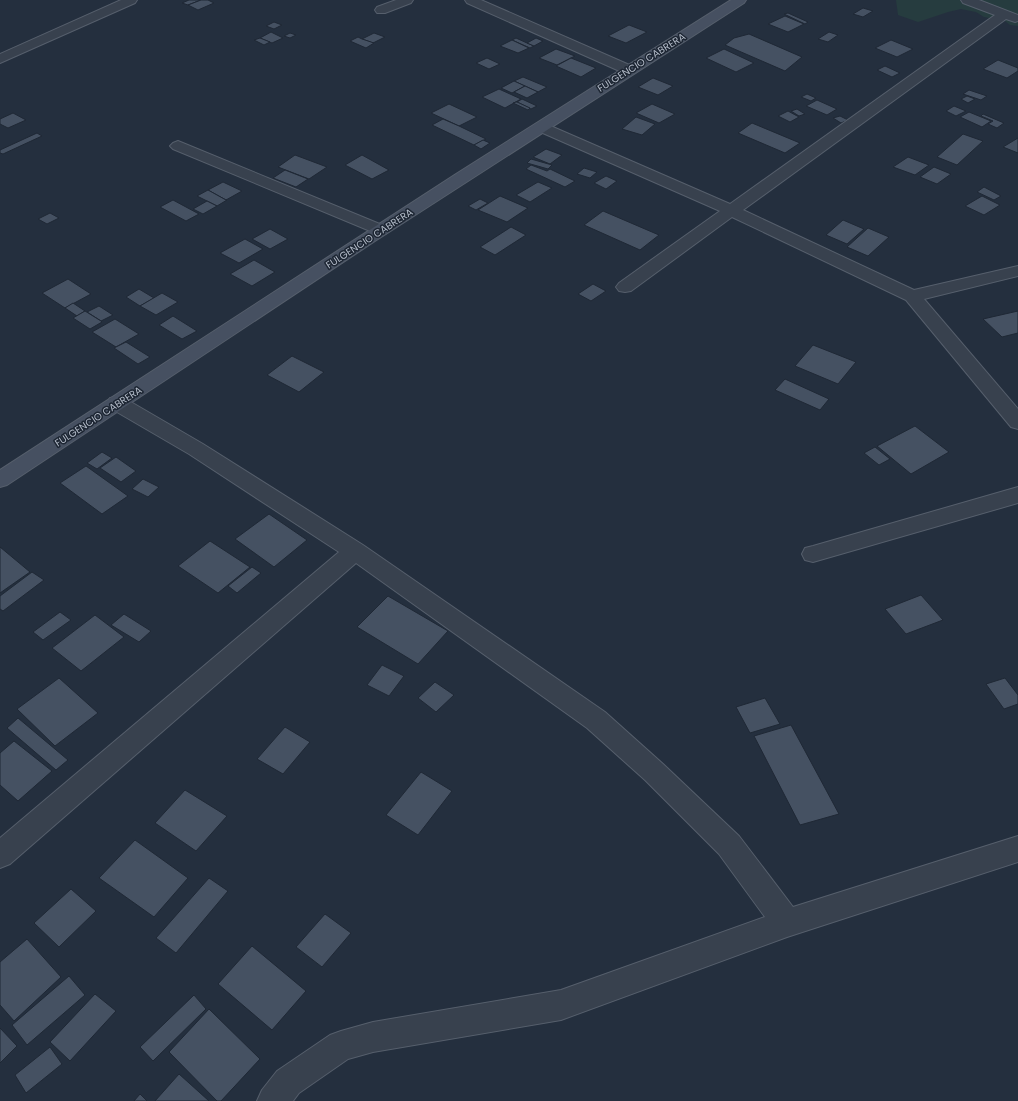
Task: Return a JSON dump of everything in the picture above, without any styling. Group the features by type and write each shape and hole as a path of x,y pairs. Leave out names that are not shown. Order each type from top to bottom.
{"main road":[{"name":"FULGENCIO CABRERA","path":"0,480 381,230 740,0"}],"street":[{"path":"0,59 131,0"},
{"path":"381,10 406,0"},
{"path":"471,0 629,70"},
{"path":"967,0 1012,17"},
{"path":"625,287 1012,17"},
{"path":"541,128 732,211 912,296 1018,422"},
{"path":"178,146 381,230"},
{"path":"912,296 1018,271"},
{"path":"117,403 196,449 355,551 596,720 654,772 729,845 787,923"},
{"path":"813,554 1018,495"},
{"path":"0,855 355,551"},
{"path":"273,1101 288,1082 341,1046 373,1037 561,1005 787,923 1018,849"}],"green space":[{"path":"896,0 1018,0 1018,26 1010,25 1005,21 984,17 976,12 961,9 918,22 898,15"}],"building":[{"path":"189,0 201,0 188,5 182,3"},
{"path":"201,0 208,0 214,3 198,10 188,5"},
{"path":"863,8 873,11 863,17 853,14"},
{"path":"788,13 808,22 805,24 784,14"},
{"path":"785,16 804,24 788,32 768,24"},
{"path":"274,22 282,25 274,29 266,26"},
{"path":"629,25 647,32 626,43 608,36"},
{"path":"271,32 283,38 272,43 260,38"},
{"path":"829,32 838,35 828,42 818,39"},
{"path":"290,33 296,35 290,38 284,36"},
{"path":"374,33 385,37 373,43 362,39"},
{"path":"749,34 802,57 785,71 725,45 734,38"},
{"path":"358,37 374,43 366,48 350,41"},
{"path":"260,38 270,42 264,45 254,40"},
{"path":"516,38 534,46 530,48 512,40"},
{"path":"536,38 543,41 534,46 527,43"},
{"path":"512,40 529,48 518,53 500,46"},
{"path":"891,40 913,49 897,57 875,48"},
{"path":"556,49 575,56 557,65 539,58"},
{"path":"724,49 754,63 736,72 706,58"},
{"path":"487,58 500,64 489,69 476,63"},
{"path":"571,58 596,68 581,77 556,66"},
{"path":"998,60 1018,68 1018,71 1007,78 983,69"},
{"path":"885,66 900,73 892,77 877,70"},
{"path":"523,77 547,87 538,92 514,81"},
{"path":"653,78 673,86 658,95 638,87"},
{"path":"514,81 525,86 512,93 501,88"},
{"path":"525,86 538,92 527,98 514,92"},
{"path":"499,89 521,99 505,108 482,97"},
{"path":"969,90 987,96 981,100 963,94"},
{"path":"807,94 816,98 811,101 801,97"},
{"path":"967,96 975,99 968,103 961,99"},
{"path":"522,99 537,106 531,109 517,102"},
{"path":"817,100 837,109 827,115 806,106"},
{"path":"517,102 530,108 528,110 513,103"},
{"path":"449,104 477,117 459,126 431,113"},
{"path":"652,104 675,114 659,123 636,113"},
{"path":"954,106 966,111 956,116 946,111"},
{"path":"797,109 805,114 799,116 791,111"},
{"path":"788,111 799,117 790,122 778,116"},
{"path":"969,112 991,121 982,127 960,117"},
{"path":"13,113 26,120 8,128 0,124 0,119"},
{"path":"983,114 1004,123 997,128 988,124 993,121 981,116"},
{"path":"840,116 848,120 841,123 833,118"},
{"path":"636,117 655,124 642,135 622,129"},
{"path":"443,119 486,139 474,145 432,125"},
{"path":"752,123 800,143 785,153 738,133"},
{"path":"37,133 42,136 3,154 0,153 0,150"},
{"path":"963,134 983,141 957,165 937,157"},
{"path":"1018,138 1018,153 1003,147"},
{"path":"483,140 490,143 481,149 474,145"},
{"path":"546,149 562,155 550,164 533,157"},
{"path":"295,155 327,167 309,179 278,167"},
{"path":"362,155 389,170 372,179 345,165"},
{"path":"908,157 929,165 915,175 893,167"},
{"path":"531,159 552,165 548,169 527,163"},
{"path":"531,165 547,171 550,169 575,181 565,187 526,169"},
{"path":"934,167 951,174 937,184 920,177"},
{"path":"584,168 597,172 590,178 577,174"},
{"path":"285,170 308,179 296,187 273,178"},
{"path":"606,176 617,181 606,189 594,183"},
{"path":"223,182 242,191 226,200 208,190"},
{"path":"538,182 552,188 530,202 516,195"},
{"path":"984,187 1001,196 994,200 977,192"},
{"path":"208,190 227,200 217,206 197,196"},
{"path":"500,196 528,208 507,222 478,210"},
{"path":"982,196 1000,205 984,215 965,206"},
{"path":"480,199 488,203 476,210 468,206"},
{"path":"173,200 199,214 186,221 160,207"},
{"path":"207,201 217,206 203,214 193,209"},
{"path":"603,211 659,235 640,250 584,225"},
{"path":"50,213 59,218 47,224 38,219"},
{"path":"843,220 864,229 847,244 826,235"},
{"path":"511,227 526,235 495,255 480,247"},
{"path":"868,228 889,237 868,256 847,247"},
{"path":"270,229 288,239 270,249 252,239"},
{"path":"245,239 263,249 239,263 220,253"},
{"path":"254,260 275,272 252,286 230,274"},
{"path":"68,279 91,294 65,308 42,293"},
{"path":"593,284 606,291 591,301 578,294"},
{"path":"139,289 154,298 140,306 126,297"},
{"path":"162,293 178,302 156,315 140,306"},
{"path":"73,303 85,311 77,316 65,308"},
{"path":"99,306 113,315 101,321 87,312"},
{"path":"85,311 102,322 90,329 73,318"},
{"path":"1018,311 1018,333 1002,337 983,319"},
{"path":"173,316 197,331 182,339 159,325"},
{"path":"115,319 139,334 116,347 92,332"},
{"path":"126,342 150,357 138,364 114,348"},
{"path":"813,345 856,362 838,384 795,366"},
{"path":"292,356 324,372 299,392 267,375"},
{"path":"785,379 829,399 820,410 775,390"},
{"path":"915,426 949,452 911,474 877,446"},
{"path":"875,447 890,459 879,465 864,453"},
{"path":"102,452 112,458 97,469 87,463"},
{"path":"116,457 136,471 121,482 100,468"},
{"path":"86,466 128,496 102,514 60,483"},
{"path":"143,479 159,487 148,497 132,489"},
{"path":"269,514 307,540 274,567 235,539"},
{"path":"210,541 250,567 218,593 178,566"},
{"path":"0,547 30,572 0,593"},
{"path":"252,567 261,573 237,593 228,586"},
{"path":"32,572 44,580 3,611 0,609 0,596"},
{"path":"921,595 943,620 906,634 885,609"},
{"path":"388,596 448,631 418,664 357,627"},
{"path":"60,612 71,620 43,640 33,632"},
{"path":"124,614 151,631 139,642 111,625"},
{"path":"95,615 124,637 81,671 52,648"},
{"path":"382,665 404,676 389,696 367,685"},
{"path":"59,678 98,713 55,746 17,709"},
{"path":"1005,678 1018,695 1018,704 1004,709 986,684"},
{"path":"435,682 454,695 436,712 418,698"},
{"path":"765,698 780,724 750,733 736,707"},
{"path":"18,718 68,760 56,770 7,728"},
{"path":"791,725 839,814 800,825 754,736"},
{"path":"285,727 310,742 283,774 257,759"},
{"path":"14,741 52,771 18,801 0,785 0,753"},
{"path":"421,772 452,791 418,835 386,815"},
{"path":"185,790 227,816 196,851 155,823"},
{"path":"135,840 188,878 154,917 99,878"},
{"path":"209,878 228,891 176,953 156,938"},
{"path":"71,889 96,911 59,947 34,923"},
{"path":"325,914 351,933 322,967 296,947"},
{"path":"27,939 61,977 14,1021 0,1005 0,962"},
{"path":"252,946 306,991 272,1030 218,984"},
{"path":"69,976 85,995 27,1045 12,1025"},
{"path":"95,994 116,1011 70,1061 50,1042"},
{"path":"194,995 206,1009 153,1061 140,1047"},
{"path":"209,1009 260,1059 221,1101 217,1101 169,1052"},
{"path":"0,1028 17,1046 0,1063"},
{"path":"50,1047 62,1064 26,1093 15,1075"},
{"path":"179,1074 209,1101 155,1101"},
{"path":"140,1094 147,1101 134,1101"}]}
